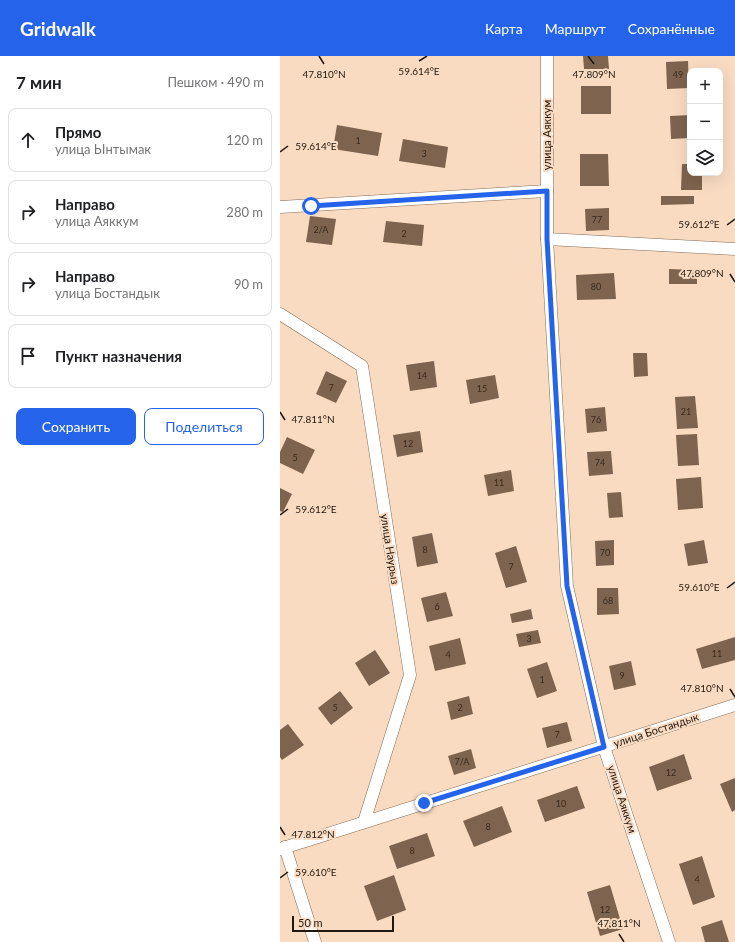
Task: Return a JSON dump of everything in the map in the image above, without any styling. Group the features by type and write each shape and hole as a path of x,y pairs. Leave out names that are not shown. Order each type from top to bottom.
{"street":[{"name":"улица Аяккум","path":"547,56 547,239 567,586 604,747 669,942"},
{"path":"280,207 547,191"},
{"path":"547,239 735,249"},
{"name":"улица Наурыз","path":"280,314 362,366 410,675 364,822"},
{"name":"улица Бостандык","path":"283,848 735,705"},
{"path":"283,848 315,942"}],"building":[{"path":"583,56 608,56 609,69 584,69"},
{"path":"688,61 687,88 667,89 666,62"},
{"path":"581,86 611,86 611,114 581,114"},
{"path":"687,115 687,138 671,139 670,116"},
{"path":"337,125 382,133 378,156 333,149"},
{"path":"403,139 448,147 445,168 399,161"},
{"path":"580,154 608,154 609,186 580,186"},
{"path":"682,164 687,164 687,176 702,176 702,190 681,190"},
{"path":"661,196 694,196 694,204 661,205"},
{"path":"609,208 609,230 586,231 585,209"},
{"path":"310,216 336,219 332,245 306,242"},
{"path":"386,221 424,225 422,246 383,242"},
{"path":"669,269 697,270 697,284 669,284"},
{"path":"614,273 616,299 577,300 576,275"},
{"path":"633,353 647,353 648,376 634,377"},
{"path":"434,361 437,387 410,391 406,365"},
{"path":"326,371 347,381 336,403 316,394"},
{"path":"495,375 499,398 470,404 466,380"},
{"path":"695,396 698,428 677,429 675,397"},
{"path":"605,407 607,431 587,433 585,409"},
{"path":"420,431 423,452 397,457 393,435"},
{"path":"697,434 699,465 678,466 676,435"},
{"path":"287,437 315,450 303,474 280,463 280,452"},
{"path":"611,451 613,474 589,476 587,452"},
{"path":"511,470 514,491 488,496 484,475"},
{"path":"701,477 703,508 678,510 676,479"},
{"path":"280,488 292,494 283,512 280,511"},
{"path":"621,492 623,517 609,518 607,493"},
{"path":"432,533 438,563 417,567 412,537"},
{"path":"614,540 614,565 596,566 595,541"},
{"path":"704,540 708,563 688,566 684,544"},
{"path":"516,546 527,582 506,588 495,553"},
{"path":"597,588 618,588 619,614 597,615"},
{"path":"446,592 453,616 427,622 421,598"},
{"path":"531,609 533,619 512,623 510,614"},
{"path":"538,630 541,643 519,647 516,634"},
{"path":"735,637 735,660 702,669 696,649"},
{"path":"460,638 466,664 435,671 429,646"},
{"path":"375,650 390,673 369,686 355,663"},
{"path":"631,661 636,685 614,690 609,666"},
{"path":"547,662 557,691 537,698 527,669"},
{"path":"340,691 353,708 331,725 318,708"},
{"path":"469,696 473,714 451,720 447,702"},
{"path":"567,722 572,741 547,748 542,728"},
{"path":"288,724 304,745 282,760 280,757 280,730"},
{"path":"471,749 476,768 454,775 448,756"},
{"path":"684,754 692,779 657,791 649,767"},
{"path":"735,778 735,810 732,812 720,784"},
{"path":"577,786 585,808 545,822 537,800"},
{"path":"502,806 512,832 474,847 463,821"},
{"path":"427,833 435,856 397,869 389,846"},
{"path":"702,856 715,897 693,905 679,864"},
{"path":"394,875 406,910 377,921 364,886"},
{"path":"610,885 623,929 600,936 587,892"},
{"path":"722,920 729,942 705,942 701,927"}],"route":[{"path":"311,206 547,191 547,239 567,586 604,747 424,803"}]}
